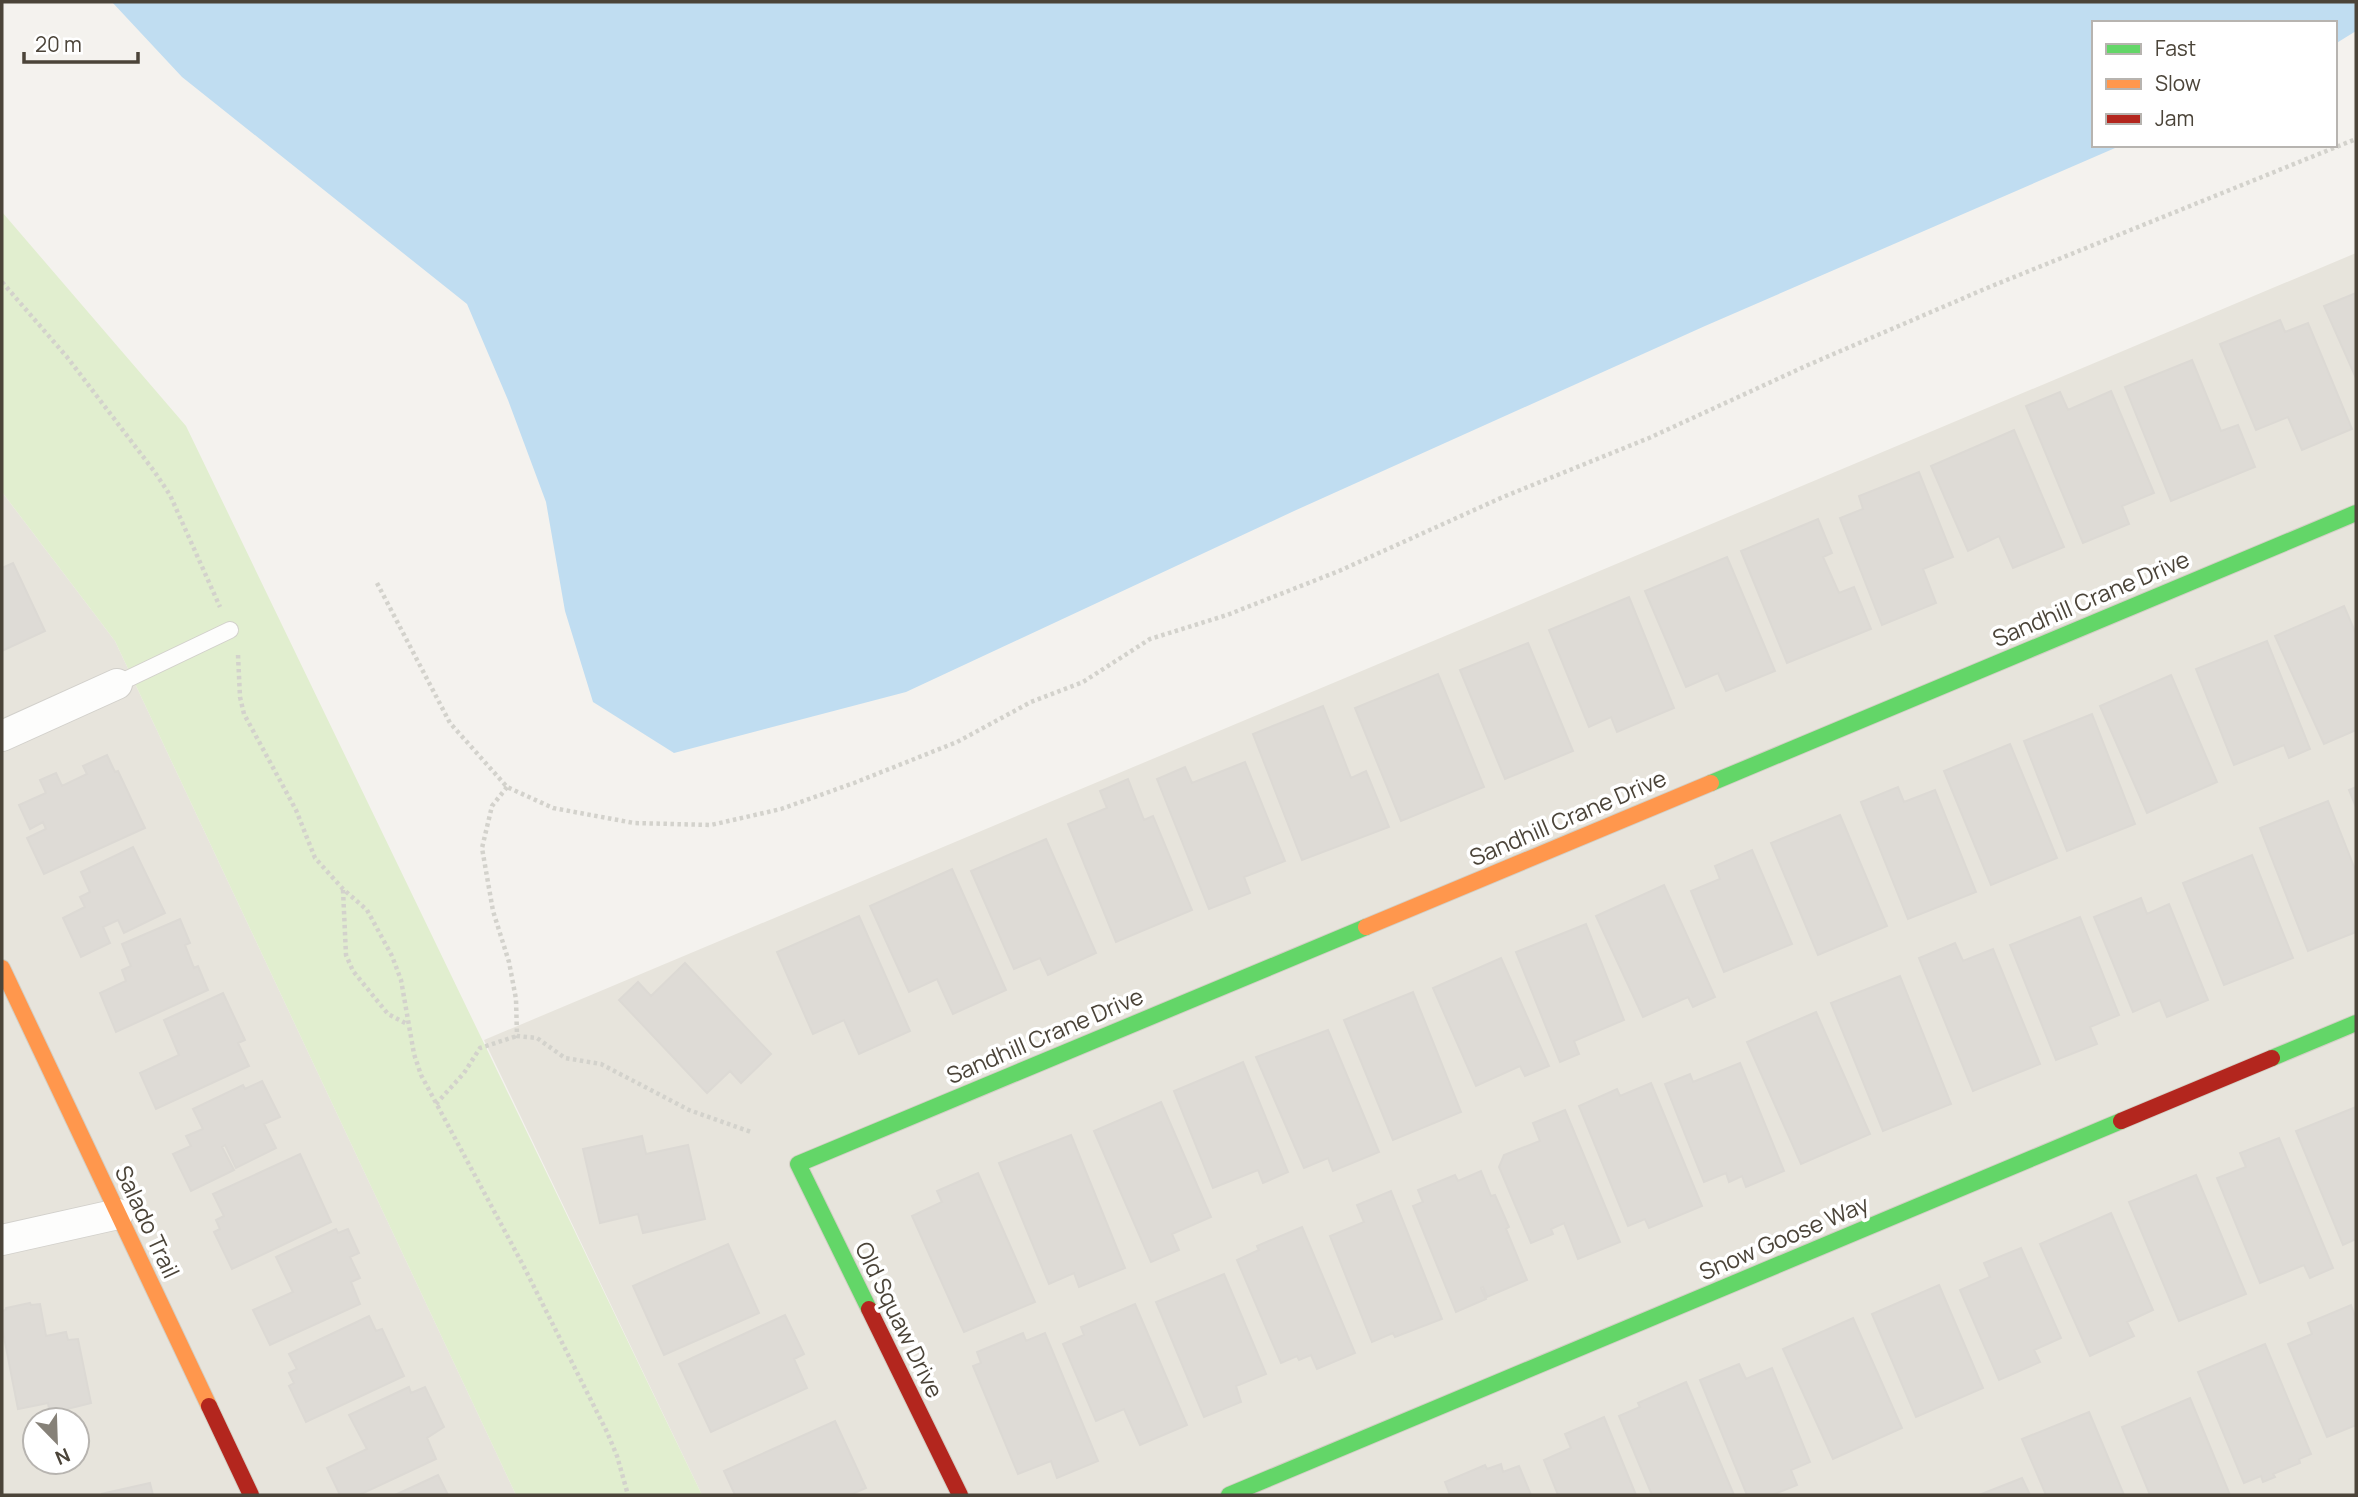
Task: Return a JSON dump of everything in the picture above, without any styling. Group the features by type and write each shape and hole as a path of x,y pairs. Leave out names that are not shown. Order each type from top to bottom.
{"street":[{"name":"Sandhill Crane Drive","path":"798,1164 2356,513"},
{"path":"2,736 117,684"},
{"name":"Salado Trail","path":"2,968 251,1495"},
{"name":"Snow Goose Way","path":"1229,1495 2356,1023"},
{"name":"Old Squaw Drive","path":"798,1164 960,1495"},
{"path":"2,1240 118,1214"}],"lane":[{"path":"117,684 230,630"}],"path":[{"path":"2337,147 2356,139"},
{"path":"377,583 450,723 507,787 553,808 634,823 711,825 782,809 957,742 1031,702 1083,682 1150,639 1227,615 1339,571 1503,497 1649,438 1948,305 2336,147"},
{"path":"2,282 67,357 154,471 174,504 230,630 240,661 240,697 244,714 296,810 315,858 343,889 367,910 392,956 401,980 407,1025 421,1075 523,1265 607,1432 628,1495"},
{"path":"507,787 492,806 482,848 494,911 516,999 517,1036"},
{"path":"343,889 346,955 353,971 388,1014 407,1025"},
{"path":"436,1104 464,1073 480,1048 517,1036 537,1038 565,1058 601,1064 689,1110 751,1132"}],"shaded area":[{"path":"2356,253 2356,1495 702,1495 484,1040"},
{"path":"2,492 115,641 516,1495 2,1495"}],"green space":[{"path":"2,212 186,426 702,1495 516,1495 115,641 2,492"}],"water":[{"path":"112,2 2356,2 2356,31 2337,43 2337,21 2092,21 2092,147 2117,147 1705,326 1294,511 906,692 674,753 593,702 565,611 546,502 508,400 467,304 182,77"}],"building":[{"path":"2356,293 2356,378 2324,306"},
{"path":"2280,320 2285,332 2308,323 2352,429 2302,450 2288,417 2256,430 2220,344"},
{"path":"2192,360 2221,431 2238,425 2255,467 2171,501 2125,387"},
{"path":"2111,391 2154,493 2122,506 2129,524 2083,543 2026,406 2060,392 2068,410"},
{"path":"2014,430 2064,547 2013,568 1999,536 1968,551 1931,466"},
{"path":"1919,472 1953,557 1923,569 1936,603 1882,625 1840,518 1863,509 1859,496"},
{"path":"1818,519 1832,553 1823,557 1839,593 1854,587 1871,629 1787,663 1741,551"},
{"path":"1727,557 1775,671 1726,691 1718,673 1686,687 1645,591"},
{"path":"13,563 45,631 2,651 2,568"},
{"path":"1629,597 1674,708 1617,732 1611,717 1589,727 1549,630"},
{"path":"2344,606 2356,634 2356,730 2324,744 2275,636"},
{"path":"2267,641 2310,749 2289,758 2284,745 2234,765 2196,669"},
{"path":"1528,643 1573,751 1505,779 1460,670"},
{"path":"1438,674 1484,787 1401,821 1355,708"},
{"path":"2171,675 2217,782 2147,813 2100,706"},
{"path":"1323,706 1351,778 1366,771 1389,827 1302,860 1253,734"},
{"path":"2092,714 2135,824 2067,851 2024,741"},
{"path":"2010,744 2057,858 1991,885 1944,771"},
{"path":"107,755 115,772 118,771 145,828 44,874 27,838 46,829 43,822 30,829 19,805 46,793 40,780 56,773 62,786 87,774 83,766"},
{"path":"1245,762 1285,861 1244,877 1250,893 1209,909 1157,779 1185,767 1192,783"},
{"path":"1128,779 1144,820 1153,816 1192,910 1116,942 1068,824 1107,808 1100,791"},
{"path":"1898,787 1904,802 1935,790 1976,892 1908,919 1861,802"},
{"path":"2356,787 2356,807 2349,790"},
{"path":"2328,801 2356,872 2356,932 2308,951 2260,828"},
{"path":"1840,815 1887,926 1818,955 1771,843"},
{"path":"1046,839 1096,953 1048,975 1040,958 1014,969 971,871"},
{"path":"133,847 165,913 124,933 118,920 103,927 110,943 81,957 63,918 85,907 80,897 90,892 81,872"},
{"path":"1752,850 1792,944 1724,972 1691,891 1720,879 1715,866"},
{"path":"2252,855 2293,958 2224,985 2183,883"},
{"path":"952,869 1006,990 953,1014 937,979 909,992 870,906"},
{"path":"1664,885 1715,997 1693,1007 1688,997 1643,1017 1596,916"},
{"path":"2141,898 2147,914 2169,904 2208,1000 2167,1017 2160,1000 2133,1012 2094,917"},
{"path":"859,916 910,1031 859,1054 844,1020 813,1034 777,952"},
{"path":"2080,917 2119,1015 2090,1027 2097,1044 2056,1060 2010,945"},
{"path":"180,919 190,943 185,945 194,968 198,966 208,990 116,1032 100,993 126,981 122,970 131,966 122,944"},
{"path":"1586,924 1624,1020 1574,1041 1579,1054 1560,1062 1516,952"},
{"path":"1955,943 1963,961 1993,949 2040,1064 1973,1091 1919,958"},
{"path":"1501,958 1549,1066 1525,1076 1520,1066 1476,1086 1433,988"},
{"path":"685,963 771,1054 741,1083 730,1071 707,1093 619,1000 638,982 651,996"},
{"path":"1900,976 1951,1104 1883,1131 1831,1003"},
{"path":"1413,992 1461,1112 1393,1140 1344,1020"},
{"path":"223,993 245,1040 238,1043 249,1066 156,1109 140,1073 179,1055 164,1020"},
{"path":"1816,1012 1870,1134 1801,1164 1747,1042"},
{"path":"1328,1030 1379,1152 1333,1171 1328,1158 1304,1168 1256,1057"},
{"path":"1243,1062 1288,1172 1263,1183 1258,1170 1213,1188 1174,1091"},
{"path":"1740,1063 1784,1171 1746,1187 1742,1176 1729,1182 1726,1173 1704,1182 1665,1084 1690,1074 1693,1082"},
{"path":"262,1081 280,1117 264,1124 276,1148 236,1168 225,1145 222,1147 234,1170 191,1191 173,1154 191,1146 186,1136 203,1129 193,1109 243,1085 245,1089"},
{"path":"1651,1083 1702,1206 1649,1228 1645,1219 1628,1226 1579,1106 1617,1089 1620,1096"},
{"path":"1161,1102 1211,1217 1172,1234 1179,1250 1151,1262 1094,1131"},
{"path":"2356,1107 2356,1239 2343,1245 2296,1131"},
{"path":"1565,1110 1620,1242 1578,1259 1564,1223 1551,1229 1553,1234 1531,1243 1499,1167 1504,1155 1540,1141 1533,1123"},
{"path":"1071,1135 1125,1268 1079,1287 1074,1273 1049,1284 999,1163"},
{"path":"642,1136 646,1154 688,1145 705,1219 643,1233 638,1214 600,1223 583,1149"},
{"path":"2279,1138 2333,1268 2310,1278 2304,1265 2260,1283 2217,1178 2246,1167 2240,1153"},
{"path":"300,1154 331,1222 232,1269 214,1232 220,1229 216,1220 224,1216 213,1194"},
{"path":"1481,1171 1491,1196 1495,1195 1509,1227 1506,1229 1527,1280 1487,1297 1483,1287 1481,1288 1486,1299 1456,1312 1413,1206 1423,1202 1418,1190 1455,1175 1458,1181"},
{"path":"978,1173 1035,1302 964,1332 912,1216 942,1202 937,1191"},
{"path":"2196,1175 2246,1294 2179,1321 2129,1202"},
{"path":"1391,1191 1442,1319 1395,1337 1393,1333 1372,1342 1330,1236 1364,1222 1357,1205"},
{"path":"2111,1213 2153,1310 2127,1322 2134,1336 2090,1356 2040,1244"},
{"path":"1302,1227 1355,1353 1317,1369 1311,1355 1299,1360 1297,1356 1281,1363 1237,1260 1259,1250 1257,1246"},
{"path":"336,1229 338,1233 348,1229 359,1253 350,1257 360,1278 351,1282 360,1304 270,1345 253,1310 293,1292 276,1257"},
{"path":"728,1244 759,1313 664,1355 633,1286"},
{"path":"2021,1248 2061,1338 2034,1350 2040,1362 1999,1380 1960,1290 1990,1277 1984,1263"},
{"path":"1224,1274 1266,1374 1236,1386 1241,1402 1204,1417 1156,1302"},
{"path":"1939,1285 1983,1388 1916,1417 1872,1314"},
{"path":"30,1303 40,1304 46,1336 66,1332 68,1340 78,1339 91,1403 79,1406 49,1406 48,1403 21,1406 18,1409 2,1327 2,1311"},
{"path":"1135,1304 1187,1425 1140,1445 1124,1409 1096,1421 1063,1344 1084,1335 1081,1327"},
{"path":"2351,1305 2356,1319 2356,1425 2327,1437 2288,1344 2312,1334 2308,1323"},
{"path":"785,1315 804,1354 794,1359 807,1388 711,1432 679,1364"},
{"path":"369,1316 376,1331 382,1329 404,1376 306,1422 289,1386 294,1383 289,1373 297,1369 289,1354"},
{"path":"1853,1318 1902,1428 1833,1459 1783,1349"},
{"path":"1023,1333 1026,1341 1045,1333 1098,1461 1057,1478 1051,1461 1018,1474 973,1366 981,1363 977,1352"},
{"path":"2265,1344 2311,1454 2299,1459 2300,1463 2273,1474 2275,1477 2263,1482 2261,1476 2244,1483 2198,1372"},
{"path":"1739,1364 1746,1379 1772,1368 1810,1462 1791,1470 1797,1485 1772,1495 1747,1495 1700,1380"},
{"path":"1686,1382 1734,1495 1652,1495 1619,1416 1640,1407 1638,1403"},
{"path":"409,1387 411,1393 425,1387 444,1427 427,1438 436,1459 359,1495 340,1495 327,1468 367,1449 349,1415"},
{"path":"2190,1398 2230,1495 2150,1495 2122,1427"},
{"path":"2089,1412 2124,1495 2046,1495 2022,1439"},
{"path":"1604,1417 1636,1495 1558,1495 1544,1460 1571,1448 1565,1434"},
{"path":"835,1421 866,1488 850,1495 735,1495 724,1471"},
{"path":"1501,1464 1503,1472 1519,1466 1531,1495 1450,1495 1445,1482 1485,1465 1487,1469"},
{"path":"438,1475 448,1495 395,1495"},
{"path":"2022,1478 2030,1495 1979,1495"},
{"path":"150,1483 153,1495 101,1494"}],"traffic: fast":[{"path":"1711,783 2356,513"},
{"path":"869,1309 798,1164 1366,927"},
{"path":"2272,1058 2356,1023"},
{"path":"1229,1495 2121,1121"}],"traffic: slow":[{"path":"1366,927 1711,783"},
{"path":"2,968 209,1406"}],"traffic: jam":[{"path":"2121,1121 2272,1058"},
{"path":"869,1309 960,1495"},
{"path":"209,1406 251,1495"}]}
